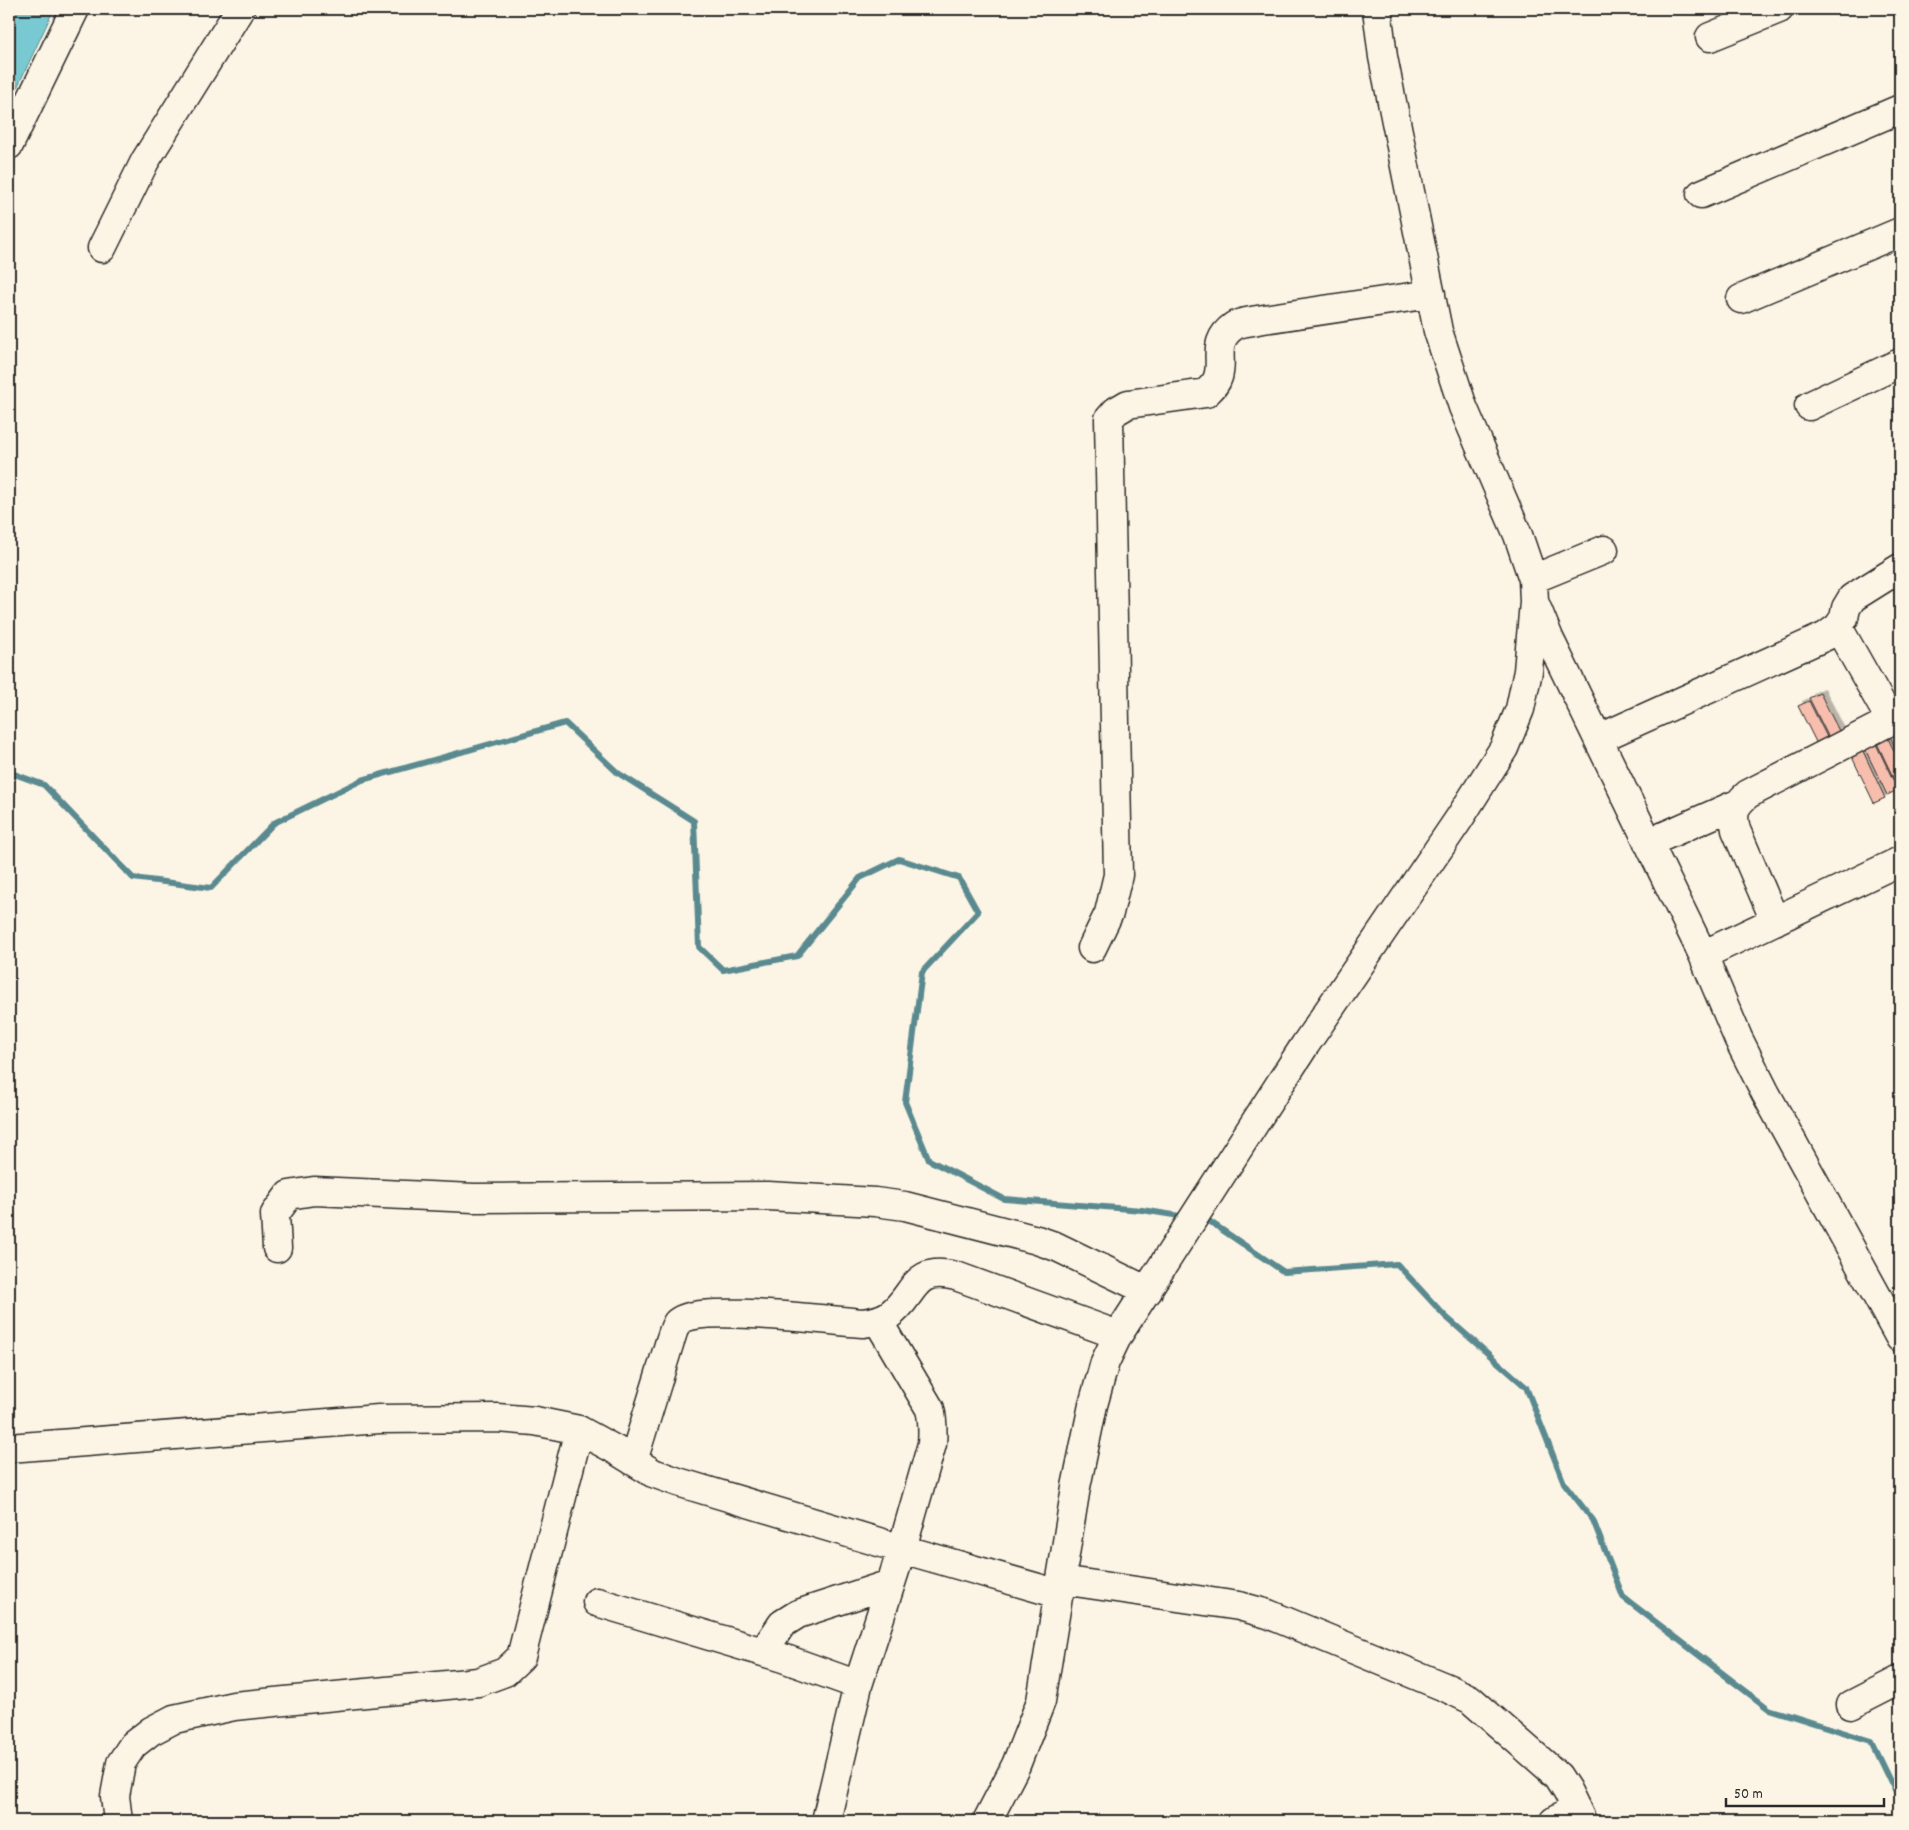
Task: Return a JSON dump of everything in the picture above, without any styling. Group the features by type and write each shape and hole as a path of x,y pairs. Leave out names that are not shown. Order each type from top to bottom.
{"street":[{"path":"9,145 74,9"},
{"path":"102,248 145,161 240,9"},
{"path":"1377,9 1383,57 1438,331 1463,407 1518,535 1549,638 1703,955 1738,1038 1765,1092 1900,1338"},
{"path":"1710,37 1779,9"},
{"path":"1701,194 1900,109"},
{"path":"1741,299 1900,232"},
{"path":"1092,948 1109,913 1118,875 1109,419 1116,411 1128,404 1206,393 1214,386 1218,376 1218,352 1223,338 1235,325 1257,320 1431,294"},
{"path":"1809,406 1900,363"},
{"path":"1534,590 1604,550"},
{"path":"1598,739 1826,636 1838,628 1852,598 1900,568"},
{"path":"987,1821 1016,1765 1041,1701 1076,1487 1093,1405 1106,1362 1118,1335 1211,1190 1305,1045 1459,819 1504,748 1520,709 1528,671 1534,590"},
{"path":"1648,843 1736,804 1748,794 1896,719 1838,628"},
{"path":"1736,804 1733,818 1736,830 1775,921"},
{"path":"1703,955 1900,861"},
{"path":"277,1248 275,1214 289,1195 314,1191 474,1198 768,1196 875,1202 904,1206 1006,1231 1057,1247 1148,1291"},
{"path":"633,1460 677,1323 690,1317 733,1313 863,1323 878,1321 899,1306 916,1283 929,1275 943,1273 956,1276 1118,1335"},
{"path":"826,1821 858,1685 902,1550 932,1444 933,1420 930,1409 878,1321"},
{"path":"9,1448 379,1419 497,1418 535,1422 579,1430 653,1473 902,1550 1060,1587 1238,1606 1260,1612 1366,1654 1470,1699 1558,1776 1568,1790 1571,1817"},
{"path":"118,1821 115,1796 121,1763 133,1744 150,1731 174,1719 234,1706 478,1682 505,1672 521,1657 579,1430"},
{"path":"763,1652 782,1624 798,1614 890,1584"},
{"path":"597,1602 763,1652 858,1685"},
{"path":"1851,1705 1900,1680"}],"water":[{"path":"9,9 54,9 9,105"}],"building":[{"path":"1820,693 1844,741 1833,746 1809,698"},
{"path":"1809,701 1831,745 1820,750 1798,706"},
{"path":"1900,730 1900,758 1889,734"},
{"path":"1887,736 1900,764 1899,790 1876,741"},
{"path":"1875,742 1898,790 1887,795 1864,747"},
{"path":"1862,749 1885,798 1874,803 1851,755"}],"waterway":[{"path":"9,772 44,785 133,878 211,888 274,823 362,780 565,723 618,773 694,821 699,947 723,970 797,956 860,878 899,859 959,878 978,912 922,972 905,1102 929,1160 1004,1199 1142,1210 1186,1217"},
{"path":"1201,1220 1209,1221 1284,1272 1397,1264 1445,1316 1526,1387 1564,1483 1593,1520 1623,1597 1769,1709 1871,1741 1900,1801"}]}
